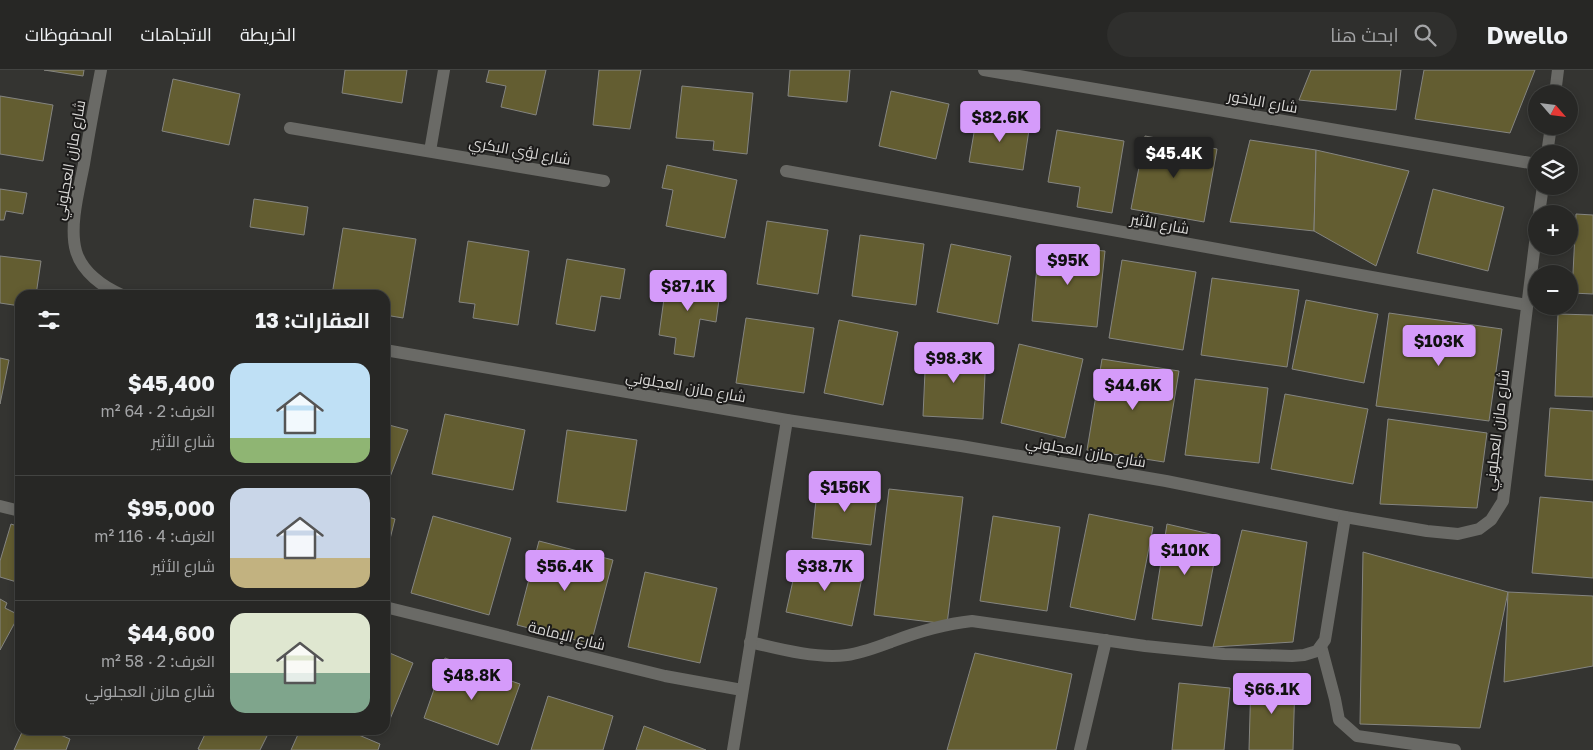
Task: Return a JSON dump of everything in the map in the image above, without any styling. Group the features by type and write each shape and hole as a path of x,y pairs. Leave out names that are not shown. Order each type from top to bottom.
{"street":[{"name":"شارع مازن العجلوني","path":"101,70 73,230 76,252 84,268 100,282 114,290"},
{"path":"430,150 444,70"},
{"name":"شارع الباخور","path":"984,70 1528,163"},
{"path":"1556,85 1558,70"},
{"name":"شارع لؤي البكري","path":"290,128 430,150 604,181"},
{"name":"شارع الأثير","path":"786,171 1527,305"},
{"name":"شارع مازن العجلوني","path":"390,351 787,420 961,446 1156,479 1345,518 1458,534 1479,529 1491,520 1503,501 1533,255"},
{"path":"733,750 787,420"},
{"path":"0,506 15,510"},
{"path":"750,642 790,652 845,655 857,653 920,632 958,622 972,621 1144,646 1224,654 1292,656 1312,654 1321,646 1326,632 1345,518"},
{"name":"شارع الإمامة","path":"390,609 655,673 742,690"},
{"path":"1080,750 1106,640"},
{"path":"1321,646 1339,720 1357,736 1455,750"}],"building":[{"path":"44,70 84,70 83,76"},
{"path":"345,70 407,70 402,103 342,93"},
{"path":"489,70 546,70 536,115 501,107 506,86 486,82"},
{"path":"599,70 641,70 630,129 593,125"},
{"path":"790,70 850,70 847,102 788,96"},
{"path":"1311,70 1401,70 1396,110 1299,100"},
{"path":"1424,70 1535,70 1510,133 1415,119"},
{"path":"173,79 240,94 229,145 162,131"},
{"path":"682,86 753,93 747,154 713,150 714,141 676,138"},
{"path":"891,91 949,104 936,159 879,146"},
{"path":"0,96 53,105 43,161 0,154"},
{"path":"977,115 1030,123 1023,170 969,162"},
{"path":"1057,130 1124,141 1112,213 1077,207 1080,187 1048,182"},
{"path":"1145,136 1217,149 1204,222 1131,209"},
{"path":"1250,140 1316,150 1314,231 1230,222"},
{"path":"1316,150 1409,171 1376,266 1314,231"},
{"path":"667,165 737,180 725,238 666,226 673,190 662,188"},
{"path":"0,189 27,193 23,214 6,211 4,220 0,220"},
{"path":"1433,189 1504,207 1488,271 1417,253"},
{"path":"254,199 308,207 304,235 250,227"},
{"path":"1578,214 1593,215 1593,294 1578,293 1578,265 1573,265 1574,255 1578,255"},
{"path":"767,221 828,230 818,294 757,284"},
{"path":"343,228 416,239 403,318 390,316 390,290 333,290"},
{"path":"860,235 924,244 916,305 852,296"},
{"path":"468,241 529,251 518,325 473,318 475,304 459,302"},
{"path":"951,244 1011,256 998,324 937,312"},
{"path":"1039,245 1105,251 1097,327 1032,321"},
{"path":"0,256 41,261 37,290 15,290 15,305 0,303"},
{"path":"567,259 625,269 620,299 601,296 595,331 556,324"},
{"path":"1122,260 1196,272 1183,350 1109,338"},
{"path":"667,277 721,285 716,322 700,319 694,357 674,354 676,338 659,335"},
{"path":"1212,278 1299,290 1287,367 1201,355"},
{"path":"1306,300 1378,314 1364,383 1292,369"},
{"path":"1389,313 1502,329 1489,421 1376,406"},
{"path":"1558,315 1593,315 1593,397 1555,396"},
{"path":"746,318 814,328 804,393 736,383"},
{"path":"839,320 898,332 883,405 824,393"},
{"path":"1019,344 1083,359 1065,438 1001,423"},
{"path":"926,349 986,352 983,419 923,416"},
{"path":"0,358 9,360 0,404"},
{"path":"1102,359 1179,371 1164,462 1087,450"},
{"path":"1195,379 1268,388 1259,463 1185,455"},
{"path":"1285,394 1368,409 1353,484 1271,469"},
{"path":"1550,408 1593,411 1593,480 1545,476"},
{"path":"445,414 525,430 513,490 432,474"},
{"path":"1388,419 1487,433 1477,508 1380,504"},
{"path":"390,425 408,430 390,477"},
{"path":"567,430 637,440 626,511 557,502"},
{"path":"818,481 878,488 871,545 812,538"},
{"path":"889,489 963,497 947,624 874,615"},
{"path":"1540,497 1593,502 1593,578 1532,573"},
{"path":"1089,514 1153,527 1135,620 1070,607"},
{"path":"433,516 511,538 489,615 411,593"},
{"path":"993,516 1060,527 1047,611 980,601"},
{"path":"390,518 395,519 390,539"},
{"path":"11,524 15,525 15,582 0,577 0,561"},
{"path":"1167,524 1219,536 1202,626 1152,619"},
{"path":"1242,530 1307,542 1293,642 1213,647"},
{"path":"539,541 613,560 591,644 517,625"},
{"path":"1363,552 1508,592 1480,728 1360,724"},
{"path":"798,558 863,573 852,626 786,612"},
{"path":"645,572 717,588 700,663 628,647"},
{"path":"1508,592 1593,596 1593,666 1504,682"},
{"path":"0,599 7,603 5,608 15,613 15,622 0,650"},
{"path":"390,653 413,663 390,719"},
{"path":"975,653 1072,674 1056,750 947,750"},
{"path":"445,658 520,684 498,745 424,718"},
{"path":"1251,679 1295,680 1293,750 1249,750"},
{"path":"1179,683 1230,688 1224,750 1172,750"},
{"path":"548,696 613,716 603,750 531,750"},
{"path":"644,726 706,750 636,750"},
{"path":"21,735 61,735 70,739 66,750 14,750"},
{"path":"205,735 268,735 260,750 198,749"},
{"path":"298,735 359,735 380,744 378,750 291,750"}]}
